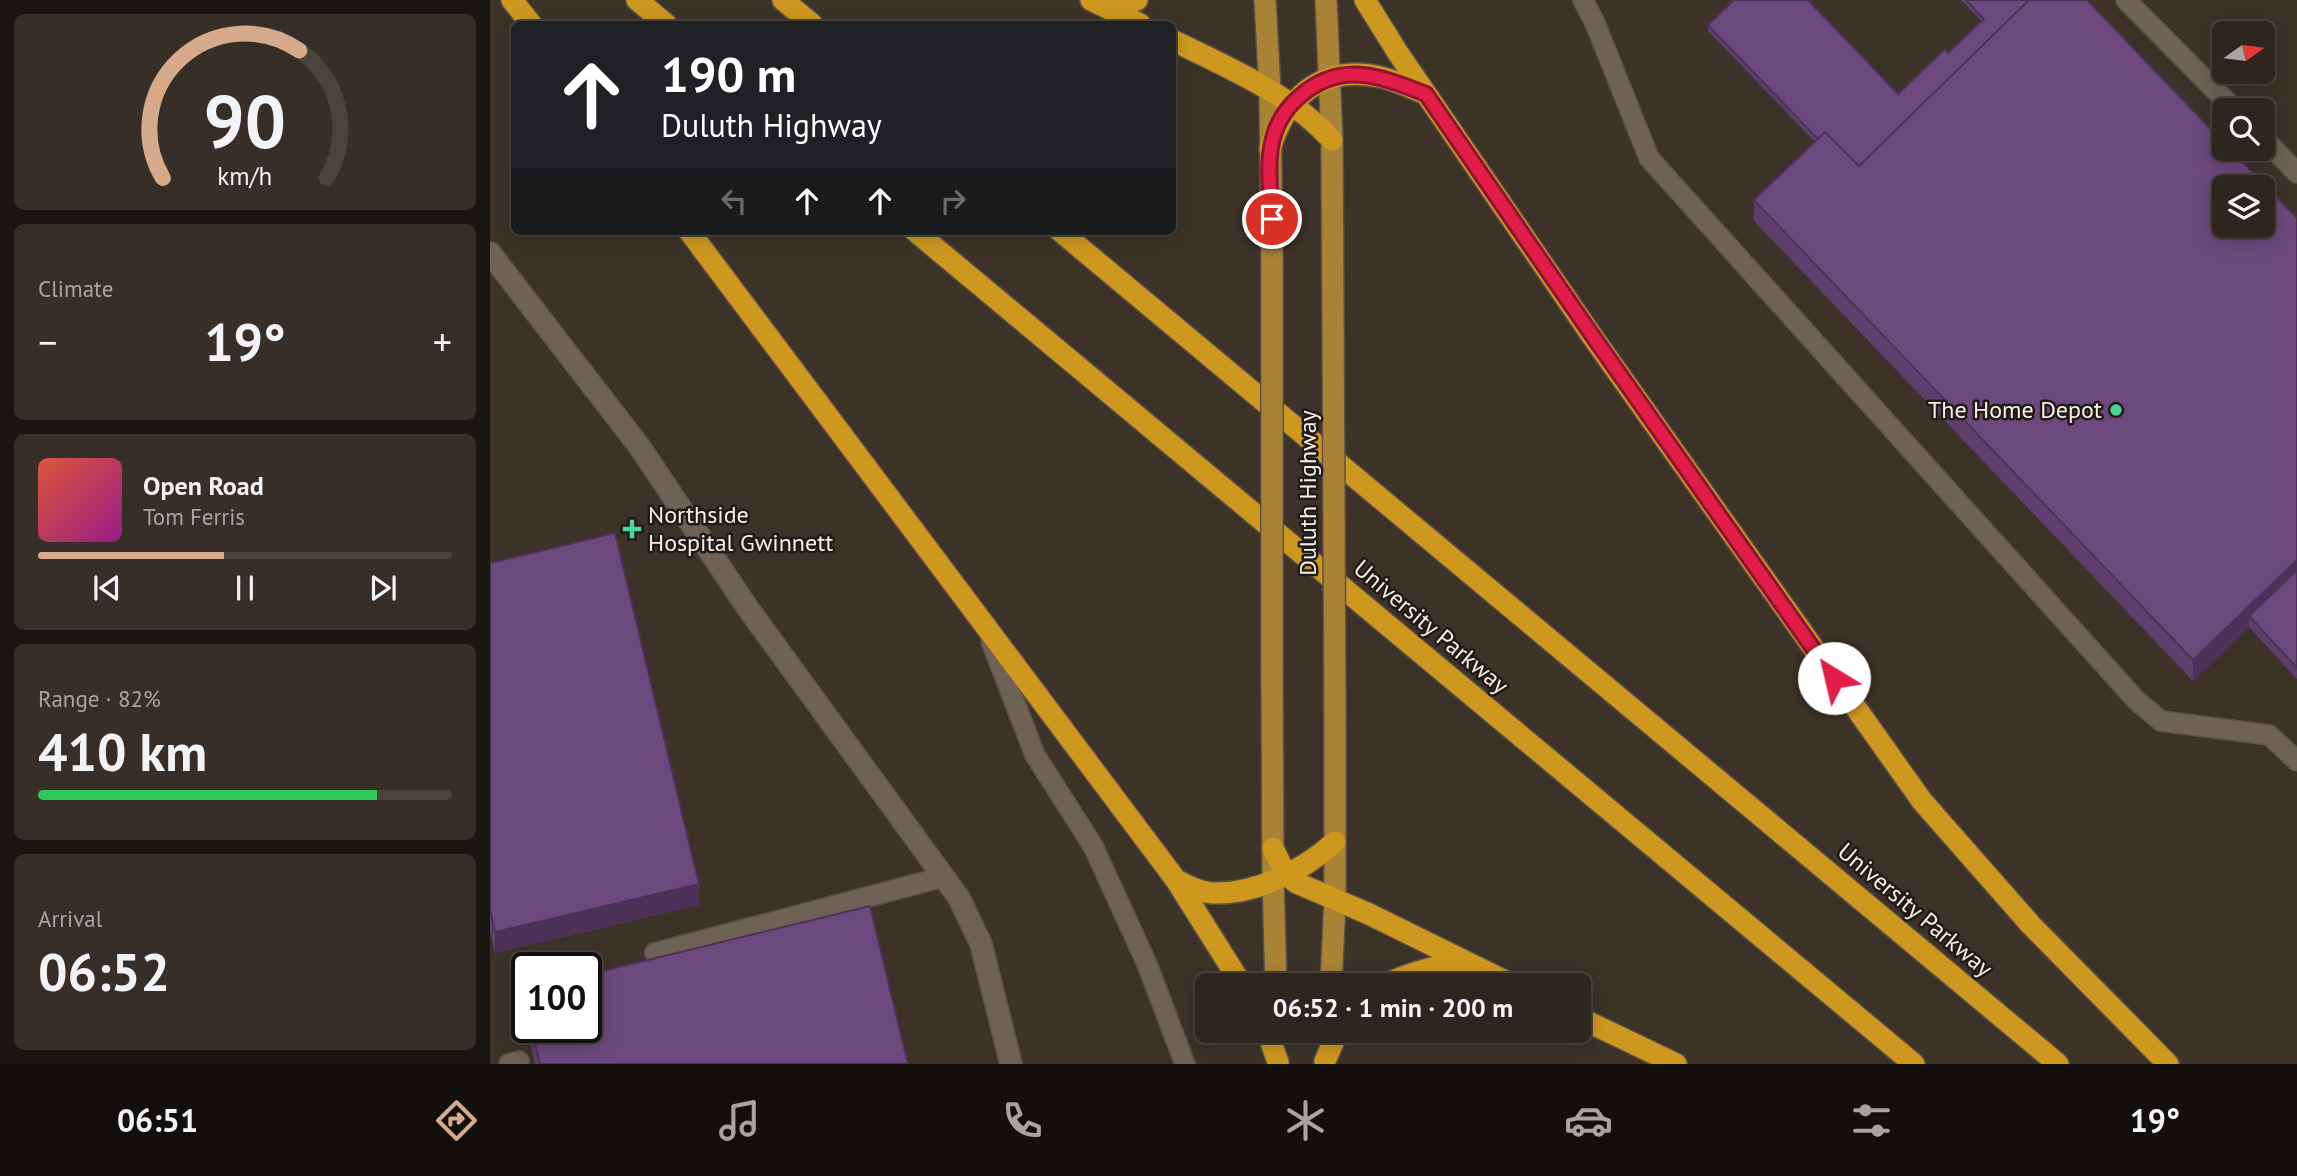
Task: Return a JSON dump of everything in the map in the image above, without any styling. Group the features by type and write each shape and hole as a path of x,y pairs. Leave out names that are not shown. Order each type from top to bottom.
{"highway":[{"path":"512,0 529,21"},
{"path":"637,0 662,21"},
{"path":"783,0 808,21"},
{"path":"1096,3 1137,0"},
{"path":"1365,0 1426,94 1774,595 1922,800 2031,925 2168,1064"},
{"path":"1096,3 1134,21"},
{"path":"1176,42 1292,103 1332,140"},
{"path":"1270,149 1277,127 1292,103 1330,77 1365,74 1426,94"},
{"path":"692,235 1176,880 1234,973"},
{"name":"University Parkway","path":"920,235 1914,1064"},
{"name":"University Parkway","path":"1065,235 2058,1064"},
{"path":"1176,880 1194,889 1211,892 1242,889 1280,878 1309,863 1335,842"},
{"path":"1273,848 1280,878"},
{"path":"1280,878 1335,900 1487,973"},
{"path":"1413,973 1436,965 1464,962"},
{"path":"1591,1023 1676,1064"},
{"path":"1271,1043 1278,1063"},
{"path":"1325,1063 1333,1043"}],"main road":[{"name":"Duluth Highway","path":"1265,0 1270,90 1272,265 1273,848"},
{"name":"Duluth Highway","path":"1326,0 1332,140 1333,314 1335,900 1332,973"},
{"path":"1276,973 1280,878"},
{"path":"1277,1043 1278,1063"},
{"path":"1325,1063 1327,1043"}],"street":[{"path":"490,253 639,446 747,607 959,898 981,944 1011,1064"}],"lane":[{"path":"1583,0 1595,23 1649,158 2136,700 2161,721 2269,735 2297,761"},
{"path":"2126,0 2223,98"},
{"path":"2275,150 2297,173"},
{"path":"989,633 1035,755 1093,846 1147,964 1185,1064"},
{"path":"654,953 943,877"}],"building":[{"path":"1734,0 1808,0 1898,94 1945,49 1948,53 1984,19 1966,0 2029,0 1859,166 1825,132 1818,139 1708,25"},
{"name":"The Home Depot","path":"2029,0 2087,0 2212,130 2212,161 2242,161 2255,175 2212,175 2212,238 2275,238 2275,195 2297,218 2297,560 2193,660 1754,200 1825,132 1859,166"},
{"path":"615,533 699,884 495,932 490,910 490,563"},
{"path":"2297,570 2297,668 2249,616"},
{"path":"870,906 908,1064 540,1064 535,1043 602,1043 602,971"}],"place":[{"name":"The Home Depot","path":"2116,410"},
{"name":"Northside Hospital Gwinnett","path":"632,529"}],"route":[{"path":"1272,219 1270,149 1283,116 1303,94 1330,77 1365,74 1426,94 1834,678"}]}
